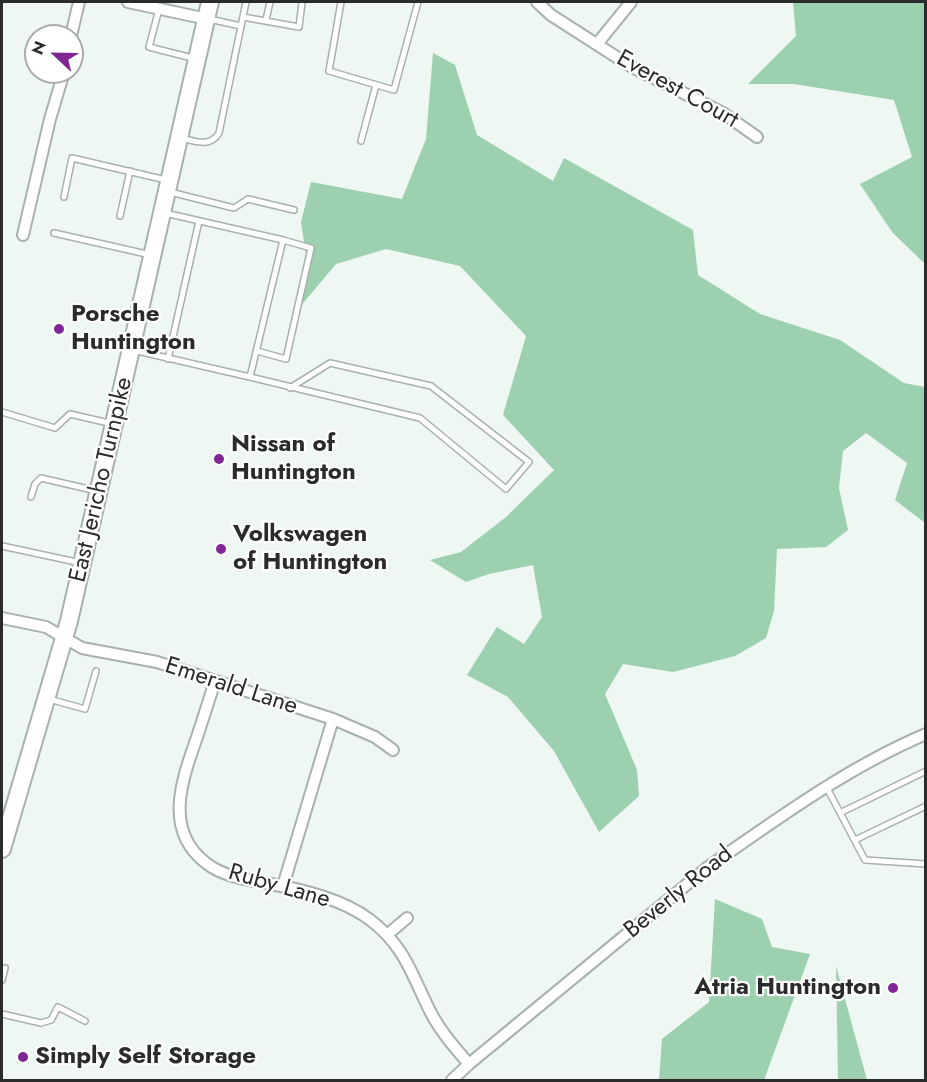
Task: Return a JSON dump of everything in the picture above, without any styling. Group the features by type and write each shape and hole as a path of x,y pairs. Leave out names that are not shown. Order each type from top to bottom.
{"main road":[{"name":"East Jericho Turnpike","path":"2,849 65,638 210,2"}],"street":[{"path":"74,24 79,2"},
{"path":"128,2 144,3 159,9 207,19"},
{"name":"Everest Court","path":"537,2 551,15 632,67 723,112 757,136"},
{"path":"597,44 631,2"},
{"path":"23,235 60,84"},
{"name":"Emerald Lane","path":"2,618 46,627 82,648 157,662 333,719 375,736 393,750"},
{"name":"Ruby Lane","path":"215,681 181,786 179,809 182,828 190,847 207,864 225,873 283,886 343,905 366,917 388,934 412,970 436,1021 469,1064"},
{"path":"283,886 333,719"},
{"name":"Beverly Road","path":"452,1080 708,867 827,788 875,759 926,734"},
{"path":"388,934 407,918"}],"lane":[{"path":"180,138 207,143 215,141 219,133 246,2"},
{"path":"266,20 270,2"},
{"path":"243,17 299,27 302,2"},
{"path":"341,2 329,71 394,90 418,2"},
{"path":"159,9 149,47 198,59"},
{"path":"207,19 241,26"},
{"path":"361,141 376,85"},
{"path":"64,197 72,158 130,171 234,208 248,199 294,210"},
{"path":"120,216 130,171"},
{"path":"163,212 311,248 286,358 257,351"},
{"path":"168,359 199,221"},
{"path":"54,233 153,256"},
{"path":"250,377 283,240"},
{"path":"131,350 250,377 290,388 420,418 506,489 529,462 431,386 330,363 290,388"},
{"path":"2,412 55,428 70,414 114,424"},
{"path":"31,497 35,484 41,478 99,492"},
{"path":"2,546 83,563"},
{"path":"47,699 85,710 96,671"},
{"path":"840,813 926,771"},
{"path":"827,788 866,860 926,864"},
{"path":"855,840 926,806"},
{"path":"2,980 5,968"},
{"path":"2,1014 41,1023 51,1020 58,1007 85,1021"}],"green space":[{"path":"793,2 925,2 925,264 892,232 860,184 912,157 894,100 794,84 748,84 796,36"},
{"path":"433,53 455,65 477,135 553,181 564,158 693,230 698,275 760,314 840,340 904,383 925,387 925,523 895,500 907,463 866,433 843,451 839,488 848,530 826,547 777,549 774,611 766,638 735,656 673,672 623,664 605,694 637,770 639,796 599,832 554,751 508,697 467,675 497,627 524,644 542,617 533,565 489,574 466,582 430,560 461,552 506,517 554,470 503,415 526,336 460,266 386,249 336,264 299,308 307,262 301,222 311,182 402,199 426,139"},
{"path":"715,899 762,919 772,947 810,954 764,1080 659,1080 662,1039 709,1002"},
{"path":"836,966 867,1080 838,1080"}],"place":[{"name":"Porsche Huntington","path":"59,329"},
{"name":"Nissan of Huntington","path":"219,459"},
{"name":"Volkswagen of Huntington","path":"221,549"},
{"name":"Atria Huntington","path":"893,988"},
{"name":"Simply Self Storage","path":"23,1057"}]}
